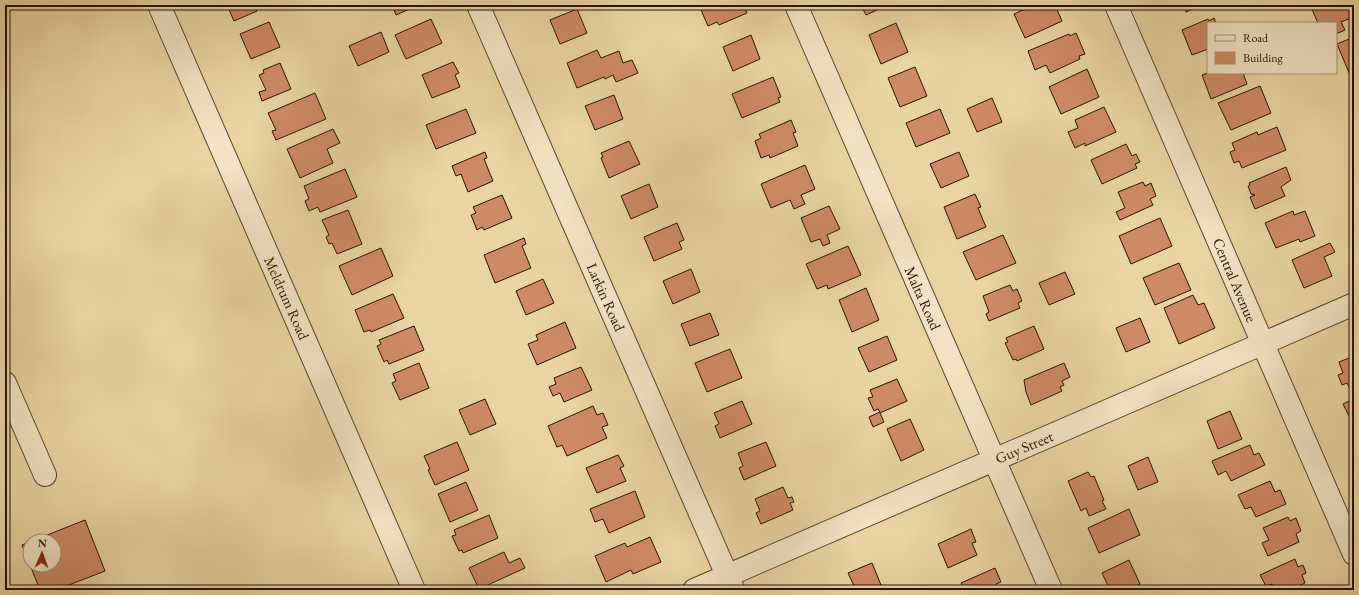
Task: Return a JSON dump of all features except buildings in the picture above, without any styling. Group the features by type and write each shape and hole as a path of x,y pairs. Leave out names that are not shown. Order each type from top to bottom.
{"street":[{"name":"Meldrum Road","path":"159,5 414,590"},
{"name":"Larkin Road","path":"478,5 730,583"},
{"name":"Malta Road","path":"796,5 1051,590"},
{"name":"Central Avenue","path":"1116,5 1354,554"},
{"name":"Guy Street","path":"694,590 730,583 994,460 1354,304"},
{"path":"5,383 45,475"}]}
